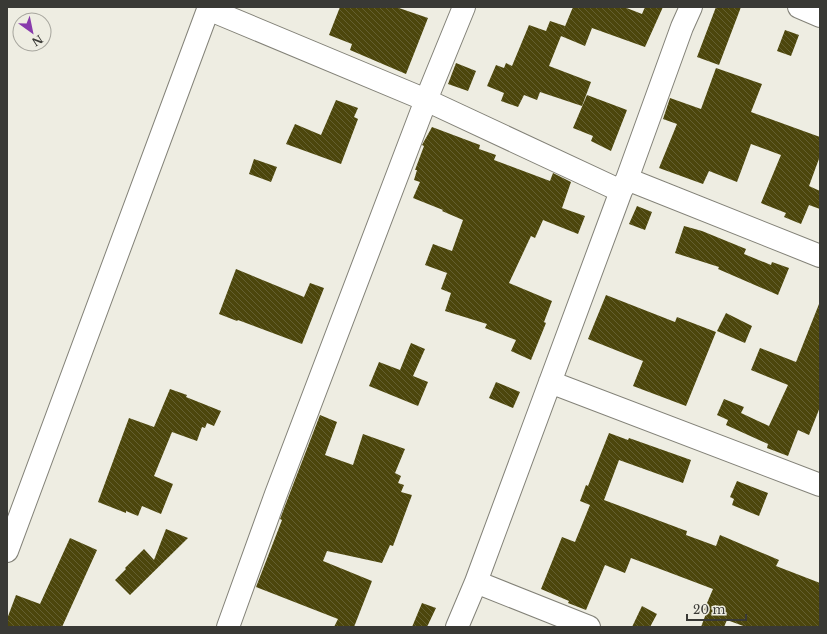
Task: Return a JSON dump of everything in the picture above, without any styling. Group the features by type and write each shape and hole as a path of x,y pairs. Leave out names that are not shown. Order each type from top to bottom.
{"street":[{"path":"228,627 279,486 426,100 464,7"},
{"path":"457,627 476,582 682,27 691,7"},
{"path":"799,7 820,16"},
{"path":"7,551 13,519 209,8 624,185 820,256"},
{"path":"550,382 820,485"},
{"path":"476,582 589,627"}],"building":[{"path":"340,7 396,7 428,18 406,74 350,50 352,44 329,35"},
{"path":"573,7 624,7 642,14 645,7 663,7 645,47 592,28 585,46 561,36"},
{"path":"716,7 741,7 719,65 697,57"},
{"path":"550,21 565,26 549,66 591,82 582,106 540,92 537,100 524,95 518,107 501,101 504,93 487,86 496,65 504,68 506,63 512,66 529,25 546,31"},
{"path":"785,30 799,35 791,56 777,51"},
{"path":"456,63 476,71 468,91 448,84"},
{"path":"716,68 762,84 751,112 820,137 820,156 809,186 820,191 820,209 809,205 801,224 784,217 786,213 761,203 781,155 751,144 737,182 709,171 703,184 659,168 677,124 663,119 670,98 701,109"},
{"path":"587,95 627,110 611,151 591,141 593,136 573,128"},
{"path":"336,100 358,108 354,117 358,119 341,164 286,144 295,124 321,135"},
{"path":"432,127 480,145 479,149 496,155 494,160 550,181 553,173 571,182 562,208 585,216 578,234 543,220 535,238 531,236 509,283 552,301 544,322 546,323 531,360 511,351 516,340 485,328 487,324 445,311 451,293 441,289 447,273 425,265 433,244 452,251 463,220 413,198 420,182 414,180 417,170 415,170 424,146 422,145"},
{"path":"254,159 277,167 271,182 249,174"},
{"path":"637,206 652,212 645,230 629,224"},
{"path":"684,226 702,231 746,249 744,254 771,265 772,262 789,268 778,295 718,269 719,267 675,253"},
{"path":"236,269 304,297 310,283 324,288 302,344 219,314"},
{"path":"606,295 675,322 677,317 716,332 686,406 633,386 643,361 588,339"},
{"path":"819,304 820,407 809,435 798,430 788,456 767,448 768,444 726,425 728,420 717,415 724,399 744,407 741,413 769,426 788,385 751,370 760,348 796,362"},
{"path":"726,313 752,326 745,343 717,331"},
{"path":"411,343 425,349 413,376 428,382 418,406 369,386 379,362 400,370"},
{"path":"496,382 520,392 513,408 489,398"},
{"path":"170,389 187,395 186,397 221,411 214,426 207,423 205,428 202,427 197,441 172,432 154,476 173,484 161,514 142,506 138,516 98,502 129,418 154,427"},
{"path":"320,415 337,422 325,455 353,465 363,434 405,449 395,473 401,476 398,483 404,485 401,492 412,495 393,546 390,545 382,563 327,551 323,561 372,581 354,627 334,627 338,619 256,587 282,520 280,519"},
{"path":"609,433 628,440 629,438 691,460 683,483 619,460 604,500 687,531 686,535 716,546 720,535 779,560 776,566 820,583 820,627 746,627 727,620 724,627 701,627 707,611 704,610 713,589 631,558 625,573 605,565 586,610 568,603 569,601 541,589 562,537 575,542 590,505 580,501 586,485 588,486"},
{"path":"737,481 768,493 759,516 732,505 734,499 730,497"},
{"path":"166,529 188,538 130,595 115,580 144,549 154,560"},
{"path":"70,538 97,550 62,627 7,627 7,619 16,595 40,604"},
{"path":"422,603 436,608 427,627 412,627"},
{"path":"642,606 657,614 650,627 632,627"}]}
